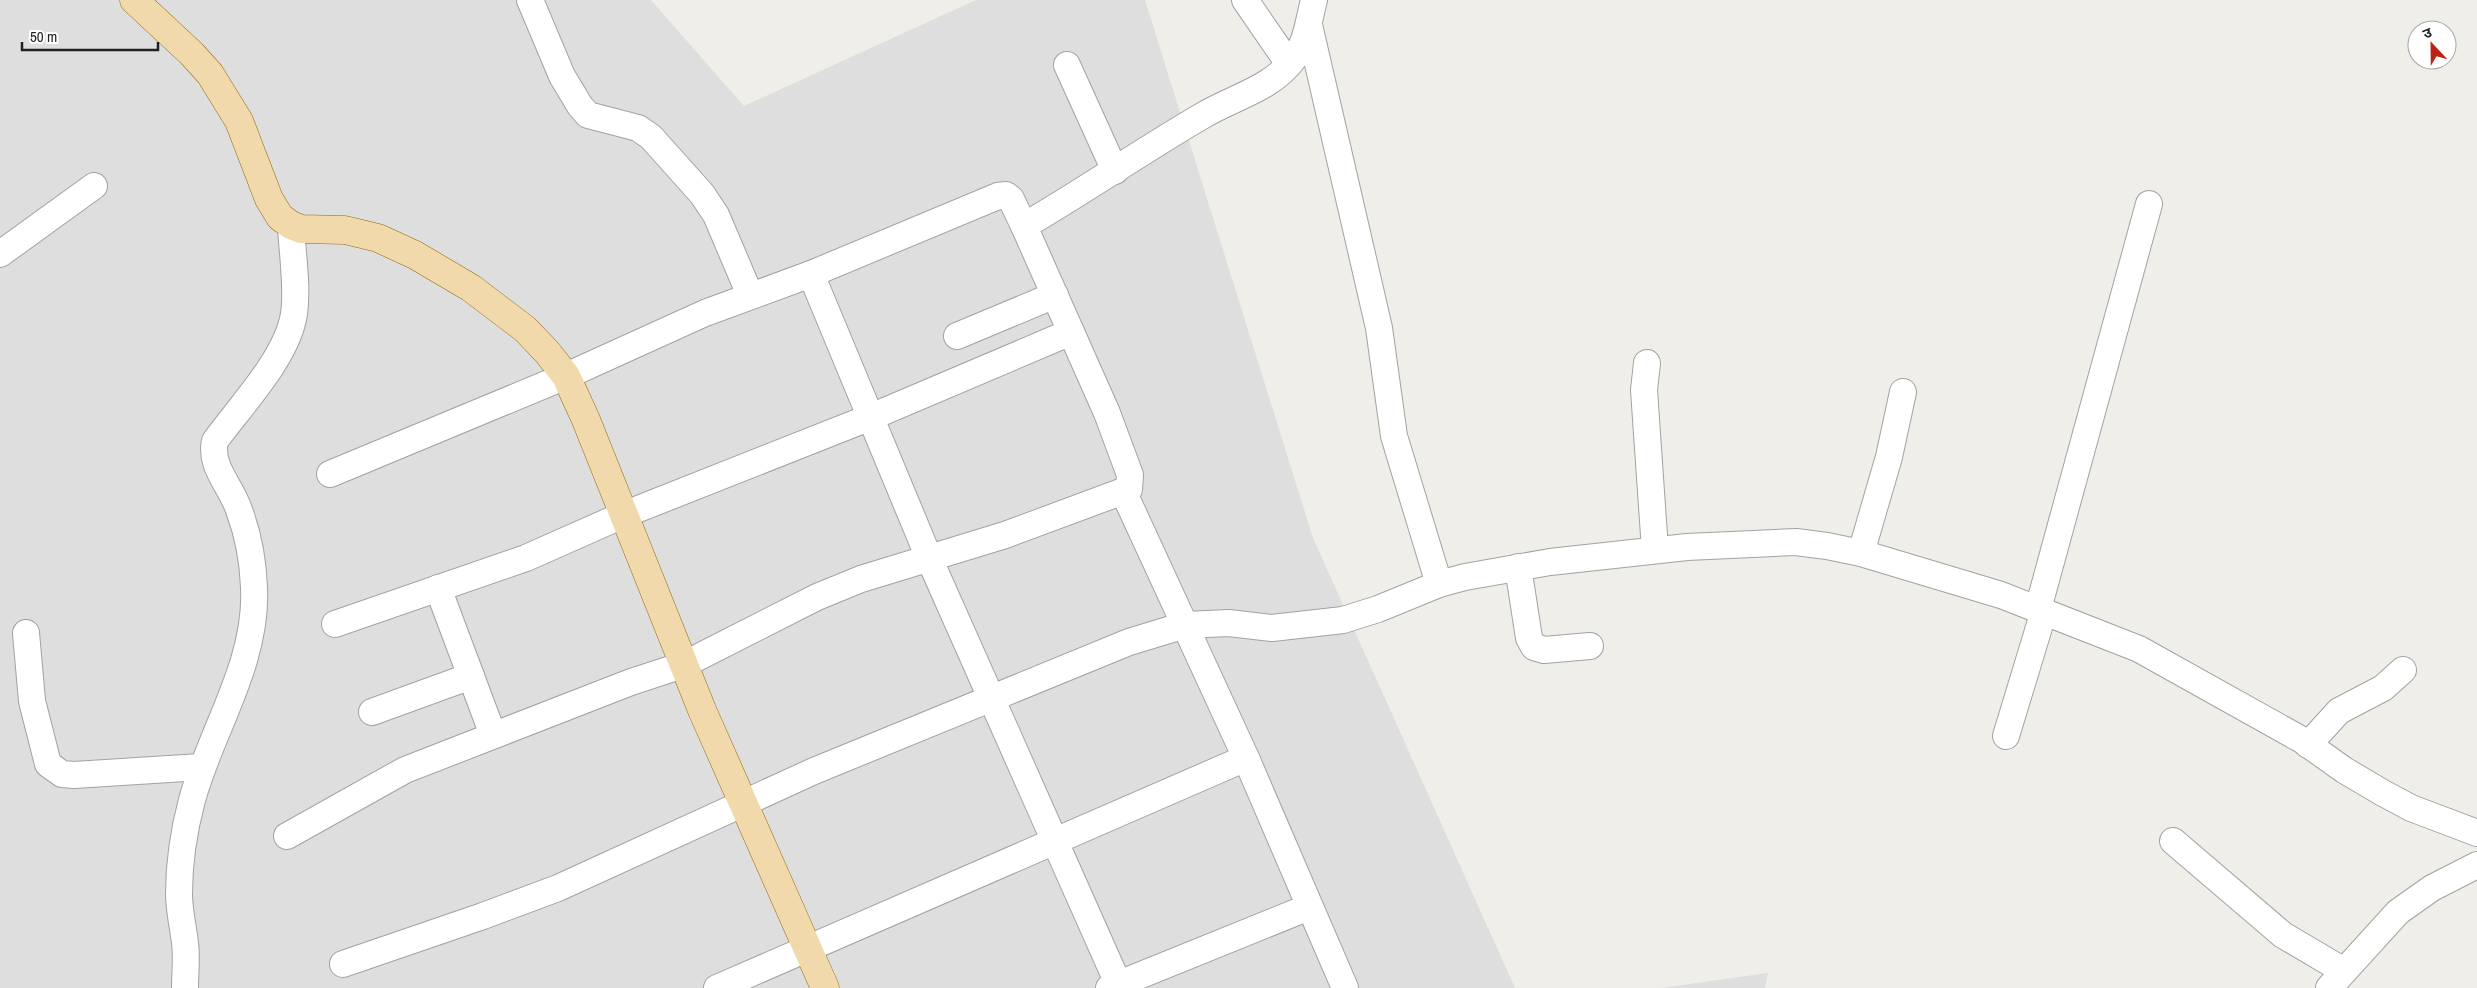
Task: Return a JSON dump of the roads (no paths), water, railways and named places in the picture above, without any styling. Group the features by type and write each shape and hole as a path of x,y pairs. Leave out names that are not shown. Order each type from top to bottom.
{"main road":[{"path":"134,0 192,54 210,74 239,121 268,199 280,217 301,229 362,232 415,255 471,288 525,329 566,376 586,420 683,665 742,805 825,988"}],"street":[{"path":"530,0 562,76 580,106 588,115 638,128 650,137 683,172 710,203 716,214 750,295"},
{"path":"1245,0 1289,64"},
{"path":"1024,226 1204,114 1263,87 1289,64 1299,50 1309,26 1314,0"},
{"path":"1309,26 1379,328 1394,436 1439,584"},
{"path":"1068,65 1115,171"},
{"path":"0,254 94,186"},
{"path":"287,836 404,770 683,665 861,578 1005,535 1124,493 1131,486 1130,475 1107,413 1024,226 1011,199 1006,195 998,196 811,274 750,295 566,376 330,474"},
{"path":"2006,736 2149,204"},
{"path":"185,988 185,944 179,894 180,873 191,802 201,767 240,670 252,618 255,590 253,564 245,527 230,489 214,462 212,452 215,441 265,374 291,328 294,297 291,225"},
{"path":"811,274 929,558 1055,842 1116,987 1309,907"},
{"path":"957,336 1055,295"},
{"path":"335,624 526,558 623,515 871,417 1071,332"},
{"path":"1647,363 1644,390 1655,550"},
{"path":"1861,554 1889,457 1903,392"},
{"path":"1124,493 1246,758 1345,988"},
{"path":"343,964 558,888 624,856 742,805 814,771 1129,642 1185,625 1229,623 1272,628 1343,620 1378,609 1439,584 1518,567 1655,550 1752,543 1796,542 1861,554 2001,595 2139,649 2308,745 2344,770 2411,808 2477,833"},
{"path":"1518,567 1529,638 1534,647 1544,650 1590,646"},
{"path":"438,588 493,735"},
{"path":"26,633 32,700 44,754 53,770 74,776 201,767"},
{"path":"2308,745 2339,711 2383,688 2403,670"},
{"path":"372,712 471,676"},
{"path":"717,988 1246,758"},
{"path":"2173,841 2336,979 2398,912 2432,888 2477,865"}]}
